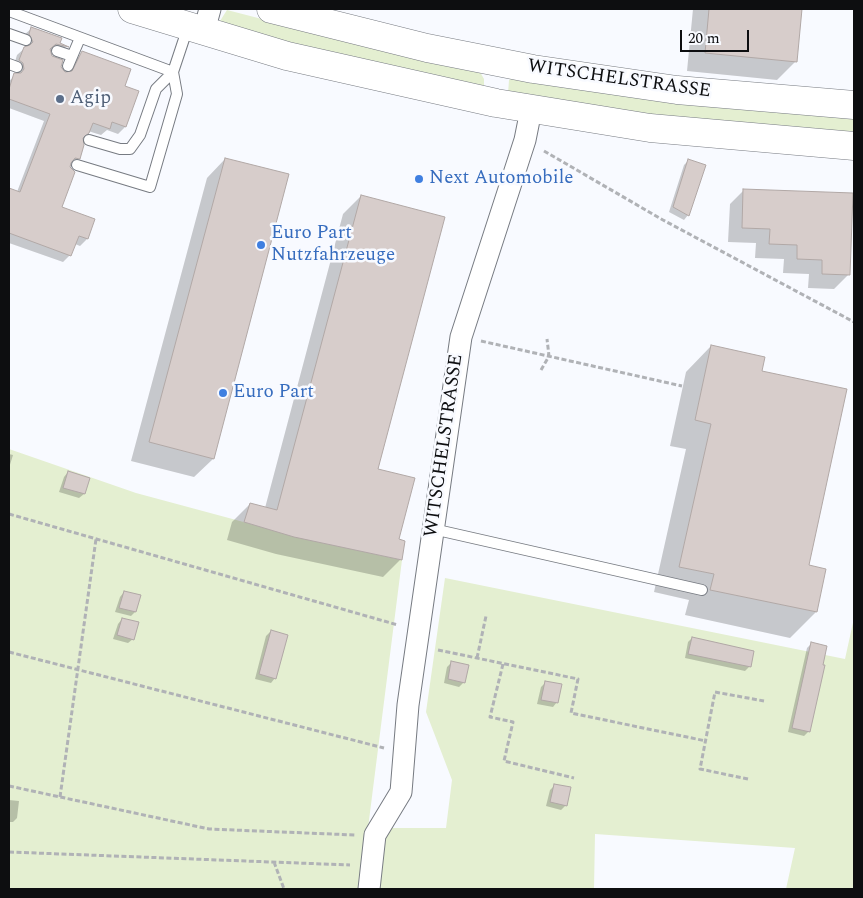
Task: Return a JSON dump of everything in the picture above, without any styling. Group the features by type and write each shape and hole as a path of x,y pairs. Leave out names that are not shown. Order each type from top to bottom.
{"street":[{"path":"132,9 200,22 341,69 531,110 680,132 854,146"},
{"name":"WITSCHELSTRASSE","path":"271,9 404,43 533,69 686,91 854,105"},
{"name":"WITSCHELSTRASSE","path":"375,835 401,792 417,637 461,337 525,140 531,110"},
{"path":"369,889 370,866 375,835"}],"lane":[{"path":"9,11 173,72"},
{"path":"89,140 120,149 130,149 140,135 156,89 173,72 200,22"},
{"path":"9,34 26,40"},
{"path":"57,51 70,61 80,38"},
{"path":"77,165 150,187 177,94 173,72"},
{"path":"433,529 702,590"}],"path":[{"path":"525,140 663,220 854,322"},
{"path":"461,337 682,386"},
{"path":"541,370 549,356 547,339"},
{"path":"9,514 390,624 417,637 477,658 578,679 571,712 706,741"},
{"path":"60,797 96,539"},
{"path":"477,658 486,616"},
{"path":"9,652 404,753"},
{"path":"503,664 490,717 513,722 504,761 574,778"},
{"path":"748,779 700,769 715,692 764,701"},
{"path":"9,786 209,829 375,835"},
{"path":"9,852 370,866"},
{"path":"274,862 284,889"}],"green space":[{"path":"227,10 347,41 480,72 484,79 484,86 481,90 225,28 220,21"},
{"path":"514,78 648,98 761,111 854,117 854,131 831,133 628,114 508,94 509,80"},
{"path":"9,449 136,493 303,538 402,560 368,828 446,828 452,780 426,712 445,578 845,659 854,618 854,889 786,889 795,848 595,834 594,889 9,889"}],"building":[{"path":"709,9 802,9 797,62 705,53"},
{"path":"31,27 62,38 60,43 69,47 56,44 50,49 52,56 63,60 61,67 65,72 72,71 82,51 131,69 125,86 139,91 126,127 112,122 110,129 93,123 89,133 83,138 84,145 80,159 75,158 71,163 70,167 75,172 62,207 95,219 88,239 79,236 71,256 9,233 9,188 20,192 50,114 9,99 9,89 14,73 21,73 24,69 23,63 19,60 24,47 33,42 29,34"},
{"path":"225,158 289,174 214,459 149,442"},
{"path":"688,159 706,165 689,216 673,207"},
{"path":"743,189 853,193 850,275 822,274 822,260 797,259 797,245 769,244 770,229 742,228"},
{"path":"361,195 445,217 378,469 415,478 399,539 405,541 402,560 294,537 244,522 250,503 277,510"},
{"path":"711,345 765,357 762,371 847,389 809,565 826,569 817,612 710,590 714,574 679,567 711,424 695,420"},
{"path":"68,471 90,478 85,494 63,488"},
{"path":"124,591 141,595 136,612 119,608"},
{"path":"122,618 139,622 134,640 117,635"},
{"path":"271,630 288,635 276,679 259,674"},
{"path":"692,637 754,651 751,667 688,654"},
{"path":"811,642 827,646 823,665 825,665 810,732 792,728"},
{"path":"451,661 469,665 465,683 448,679"},
{"path":"545,681 562,684 558,703 541,700"},
{"path":"554,784 571,787 567,806 550,802"}],"place":[{"name":"Agip","path":"60,99"},
{"name":"Next Automobile","path":"419,179"},
{"name":"Euro Part Nutzfahrzeuge","path":"261,245"},
{"name":"Euro Part","path":"223,393"}]}
